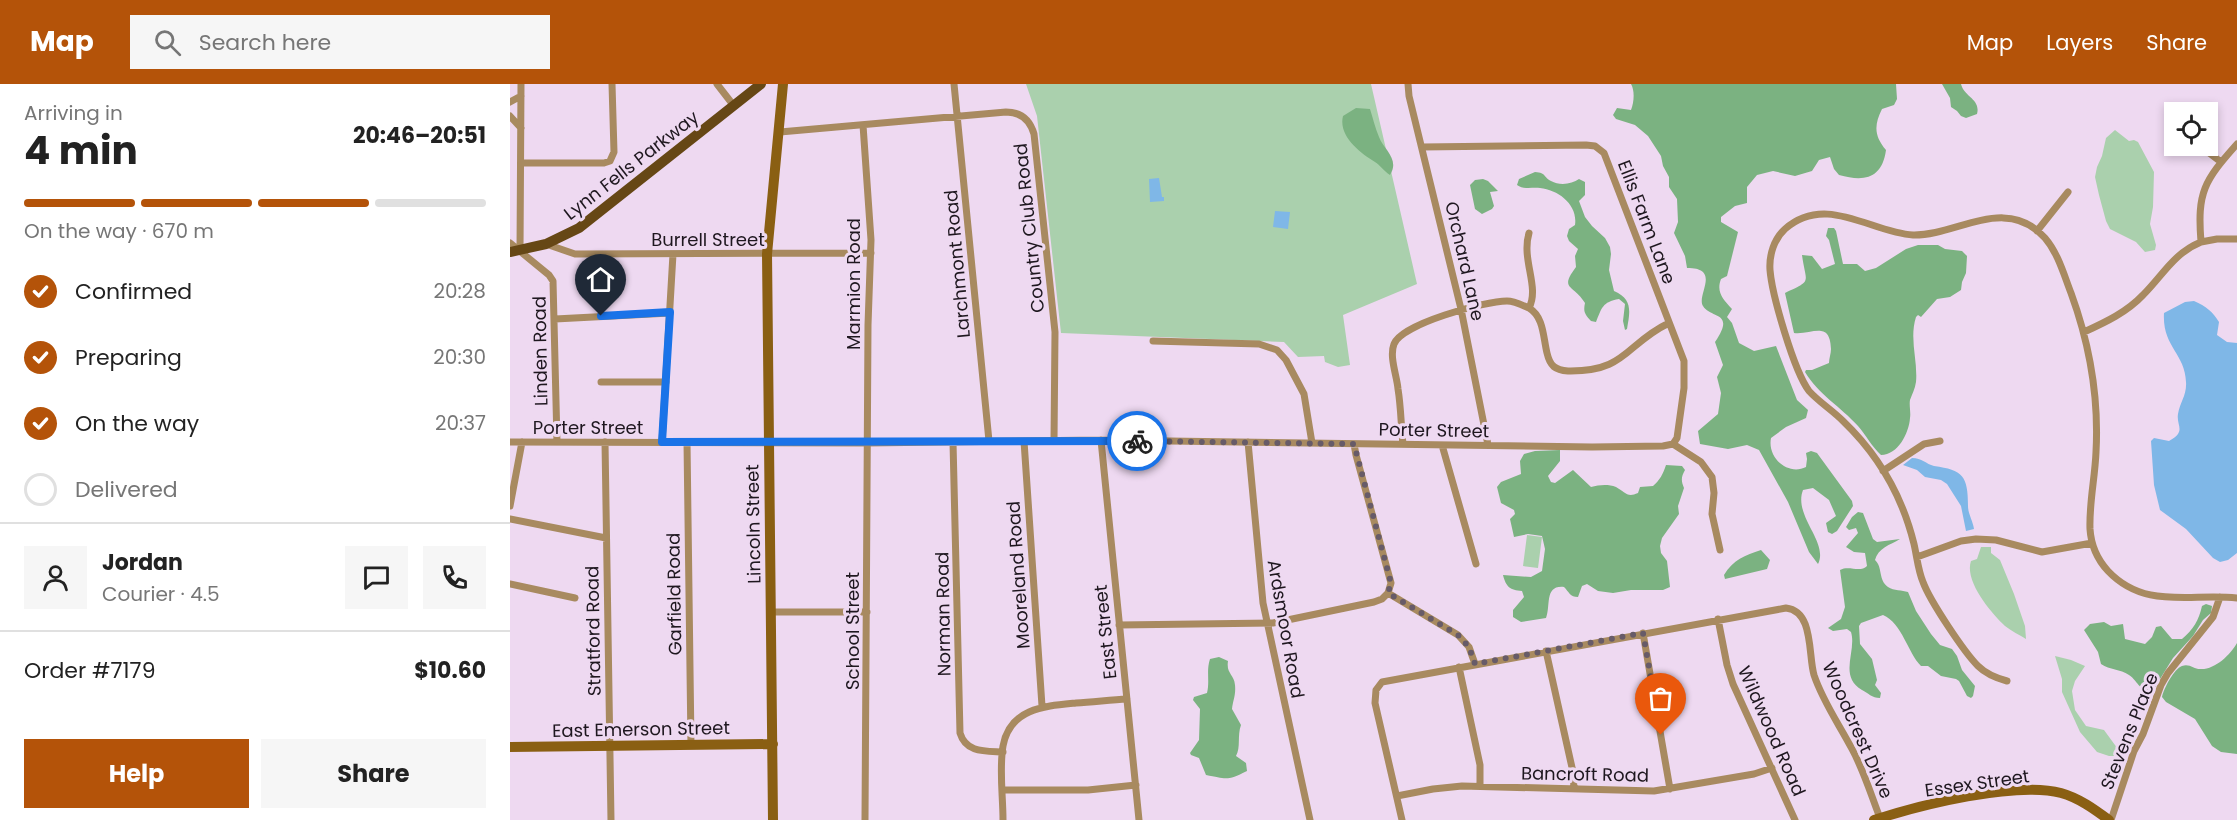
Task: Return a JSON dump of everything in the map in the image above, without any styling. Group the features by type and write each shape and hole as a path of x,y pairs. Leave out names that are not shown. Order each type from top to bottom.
{"main road":[{"name":"Lynn Fells Parkway","path":"515,251 546,244 567,235 593,218 761,84"}],"street":[{"path":"515,251 521,163 521,84"},
{"path":"521,163 604,163 610,161 614,153 612,84"},
{"path":"717,84 734,105"},
{"name":"Lincoln Street","path":"773,820 767,254 783,84"},
{"name":"Larchmont Road","path":"954,84 989,441"},
{"name":"Orchard Lane","path":"1408,84 1461,309 1488,445"},
{"path":"510,102 521,96"},
{"name":"Country Club Road","path":"780,132 1013,112 1024,117 1033,131 1055,332 1054,441"},
{"path":"510,116 521,128"},
{"name":"Marmion Road","path":"862,125 871,254 868,325 868,443"},
{"path":"2201,242 2200,201 2207,181 2237,144"},
{"name":"Ellis Farm Lane","path":"1422,147 1586,145 1600,149 1607,159 1682,354 1685,372 1678,431 1673,444"},
{"path":"2213,156 2221,162"},
{"path":"2037,231 2068,192"},
{"path":"2007,681 1988,674 1970,657 1927,592 1901,505 1882,471 1860,438 1817,399 1807,388 1800,374 1771,280 1770,258 1777,239 1786,228 1797,221 1810,217 1846,216 1894,232 1915,235 1998,218 2016,220 2037,231 2048,242 2059,264 2085,332 2093,374 2096,413 2096,460 2089,516 2092,543 2105,567 2121,583 2136,592 2159,597 2237,598"},
{"path":"1528,308 1533,296 1526,253 1529,234"},
{"path":"2085,332 2130,307 2175,258 2191,246 2211,239 2237,239"},
{"name":"Linden Road","path":"510,243 515,251 553,280 557,442"},
{"name":"Burrell Street","path":"546,244 575,254 871,254"},
{"path":"662,442 673,254"},
{"path":"1402,444 1399,392 1393,354 1394,343 1405,331 1461,309 1506,301 1528,308 1540,320 1550,364 1562,370 1592,370 1610,365 1624,357 1656,330 1669,323"},
{"path":"555,319 670,312"},
{"path":"1153,341 1262,344 1277,350 1286,360 1304,394 1312,443"},
{"path":"601,382 666,382"},
{"name":"Mooreland Road","path":"1024,441 1042,706"},
{"name":"Porter Street","path":"510,442 1101,441 1616,447 1673,444"},
{"name":"East Street","path":"1101,441 1139,820"},
{"path":"1882,471 1924,444 1940,441"},
{"path":"510,506 522,442"},
{"name":"Stratford Road","path":"605,442 611,820"},
{"name":"Garfield Road","path":"687,442 691,745"},
{"name":"Norman Road","path":"953,442 960,733 964,743 973,749 1003,752"},
{"name":"Ardsmoor Road","path":"1248,442 1260,582 1310,820"},
{"name":"School Street","path":"866,820 868,443"},
{"path":"1119,625 1267,624 1382,599 1388,593 1391,583 1354,444"},
{"path":"1673,444 1701,462 1712,477 1714,489 1712,518 1720,550"},
{"path":"1442,445 1476,564"},
{"path":"510,519 606,538"},
{"path":"1917,557 1976,538 1996,540 2042,552 2092,543"},
{"path":"510,584 574,598"},
{"path":"1388,593 1458,635 1469,647 1475,664"},
{"name":"Stevens Place","path":"2110,820 2134,751 2143,734 2161,685 2213,617 2220,597"},
{"name":"Woodcrest Drive","path":"1402,820 1374,698 1377,686 1388,680 1780,608 1792,609 1801,616 1807,632 1812,668 1820,692 1834,721 1853,751 1877,819"},
{"path":"771,612 867,612"},
{"name":"Wildwood Road","path":"1718,619 1733,684 1795,820"},
{"path":"1643,633 1670,789"},
{"path":"1546,651 1573,772 1574,789"},
{"path":"1459,667 1480,765 1480,786"},
{"path":"1003,820 1003,752 1006,738 1013,724 1024,714 1042,706 1127,699"},
{"name":"East Emerson Street","path":"510,747 773,744"},
{"name":"Bancroft Road","path":"1397,796 1440,788 1480,786 1639,791 1670,789 1754,774 1772,768"},
{"path":"1003,790 1088,790 1136,785"},
{"name":"Essex Street","path":"1877,819 1964,798 2037,790 2052,791 2073,797 2110,820"}],"green space":[{"path":"1026,84 1371,84 1417,284 1343,315 1350,365 1338,367 1325,362 1324,356 1298,357 1284,342 1061,333 1037,116"},
{"path":"1631,84 1896,84 1897,99 1894,105 1882,109 1878,120 1877,135 1886,150 1884,160 1876,172 1864,178 1839,175 1830,157 1819,160 1812,171 1795,176 1773,171 1757,175 1747,187 1747,203 1735,206 1721,217 1721,222 1738,232 1727,276 1721,279 1719,288 1721,295 1732,309 1727,317 1732,323 1739,343 1754,351 1776,346 1797,400 1808,410 1806,418 1786,427 1771,438 1772,452 1780,463 1792,469 1806,467 1806,453 1811,451 1817,453 1852,501 1853,506 1837,531 1832,534 1828,532 1826,523 1836,516 1829,500 1813,488 1803,490 1801,500 1803,509 1819,547 1818,564 1809,552 1788,502 1759,450 1747,445 1728,449 1700,444 1698,431 1718,414 1721,393 1717,377 1723,365 1715,342 1721,332 1723,320 1703,306 1706,277 1703,272 1687,268 1685,256 1674,233 1678,222 1677,199 1669,187 1669,177 1661,156 1648,136 1635,125 1616,119 1613,115 1617,108 1631,110 1634,97"},
{"path":"1942,84 1961,84 1977,105 1977,114 1966,118 1961,116 1951,107 1950,98"},
{"path":"1356,108 1370,109 1381,142 1392,159 1393,169 1390,175 1357,149 1347,137 1342,123 1343,116"},
{"path":"2115,130 2129,141 2138,142 2154,172 2150,224 2156,245 2155,250 2145,252 2136,242 2110,229 2106,221 2095,177 2106,138"},
{"path":"1535,172 1543,174 1558,184 1579,179 1585,182 1585,195 1579,201 1585,217 1605,238 1610,247 1609,270 1614,291 1624,298 1629,307 1627,329 1625,330 1623,321 1625,304 1619,299 1613,300 1601,309 1596,322 1591,321 1586,315 1585,303 1568,283 1576,267 1575,256 1578,249 1567,236 1569,229 1575,225 1573,211 1566,200 1554,192 1517,185 1519,179"},
{"path":"1483,179 1498,191 1490,192 1494,206 1482,214 1475,209 1470,185 1475,180"},
{"path":"1828,228 1834,228 1836,231 1843,264 1857,264 1865,271 1876,268 1906,249 1918,245 1938,245 1945,249 1962,251 1967,256 1966,273 1961,290 1950,297 1937,299 1921,317 1918,315 1916,317 1913,342 1916,382 1910,400 1909,424 1902,442 1887,454 1881,455 1878,452 1858,426 1816,387 1805,372 1829,363 1831,349 1827,335 1819,331 1794,333 1785,293 1800,286 1806,280 1802,255 1812,256 1822,269 1835,264 1826,236"},
{"path":"1560,450 1560,461 1548,476 1551,482 1555,483 1573,470 1591,487 1613,486 1629,495 1638,493 1640,487 1653,486 1661,477 1666,465 1682,466 1685,470 1682,479 1684,488 1678,506 1679,514 1662,538 1660,546 1661,553 1667,561 1670,587 1663,590 1631,590 1613,593 1598,591 1587,584 1582,586 1578,597 1575,597 1564,587 1558,587 1553,589 1549,597 1546,618 1521,622 1513,617 1513,610 1524,597 1522,591 1509,587 1503,575 1531,577 1542,571 1545,549 1542,536 1528,534 1514,537 1510,519 1515,514 1514,510 1501,503 1497,487 1501,482 1521,474 1520,461 1524,454"},
{"path":"1858,512 1863,513 1873,539 1877,542 1900,539 1885,547 1875,560 1883,581 1890,588 1908,592 1916,611 1931,634 1940,645 1952,649 1962,670 1975,686 1971,698 1967,696 1956,679 1941,676 1928,666 1921,666 1900,631 1890,619 1883,615 1861,623 1859,626 1860,644 1872,659 1877,680 1875,685 1881,693 1880,698 1862,690 1851,678 1851,632 1847,629 1833,631 1828,628 1841,619 1845,607 1840,570 1861,569 1867,566 1865,553 1854,552 1846,547 1858,533 1856,528 1849,530 1846,527"},
{"path":"1527,535 1542,537 1538,568 1523,566"},
{"path":"1981,547 1991,547 1991,553 2000,560 2025,626 2026,639 2007,628 1999,620 1975,587 1971,578 1971,561 1977,559"},
{"path":"1761,550 1770,560 1767,569 1725,579 1724,575 1735,562"},
{"path":"2206,604 2212,606 2211,613 2173,658 2152,692 2141,687 2126,673 2101,664 2098,652 2084,630 2090,624 2104,622 2111,626 2123,624 2125,639 2145,644 2152,637 2156,627 2161,626 2172,639 2182,639 2197,620 2202,606"},
{"path":"2237,643 2237,754 2221,752 2212,746 2195,719 2166,702 2162,697 2170,679 2179,668 2187,665 2200,669 2211,667 2226,657"},
{"path":"2055,656 2085,666 2075,681 2072,691 2075,710 2086,726 2104,730 2123,756 2109,756 2097,752 2080,732 2062,692 2062,679"},
{"path":"1219,657 1228,661 1228,669 1234,681 1232,709 1241,725 1236,756 1246,763 1247,771 1227,778 1206,775 1199,758 1190,753 1199,740 1200,709 1193,700 1194,697 1207,693 1210,659"}],"water":[{"path":"1159,178 1164,201 1150,202 1149,179"},
{"path":"1275,211 1290,212 1288,229 1273,227"},
{"path":"2194,301 2206,307 2217,318 2219,322 2217,335 2227,342 2237,343 2237,553 2228,560 2220,562 2213,558 2186,529 2160,510 2154,485 2151,441 2154,438 2169,441 2178,434 2180,428 2178,414 2186,387 2182,364 2166,334 2164,313 2185,302"},
{"path":"1912,458 1952,470 1962,476 1967,488 1968,509 1974,529 1966,531 1961,506 1947,484 1941,480 1925,477 1917,470 1903,465"}],"way so far":[{"path":"1137,441 1354,444 1388,568 1391,583 1388,593 1458,635 1469,647 1475,664 1643,633 1661,735"}],"route":[{"path":"601,316 670,312 662,442 1137,441"}]}
